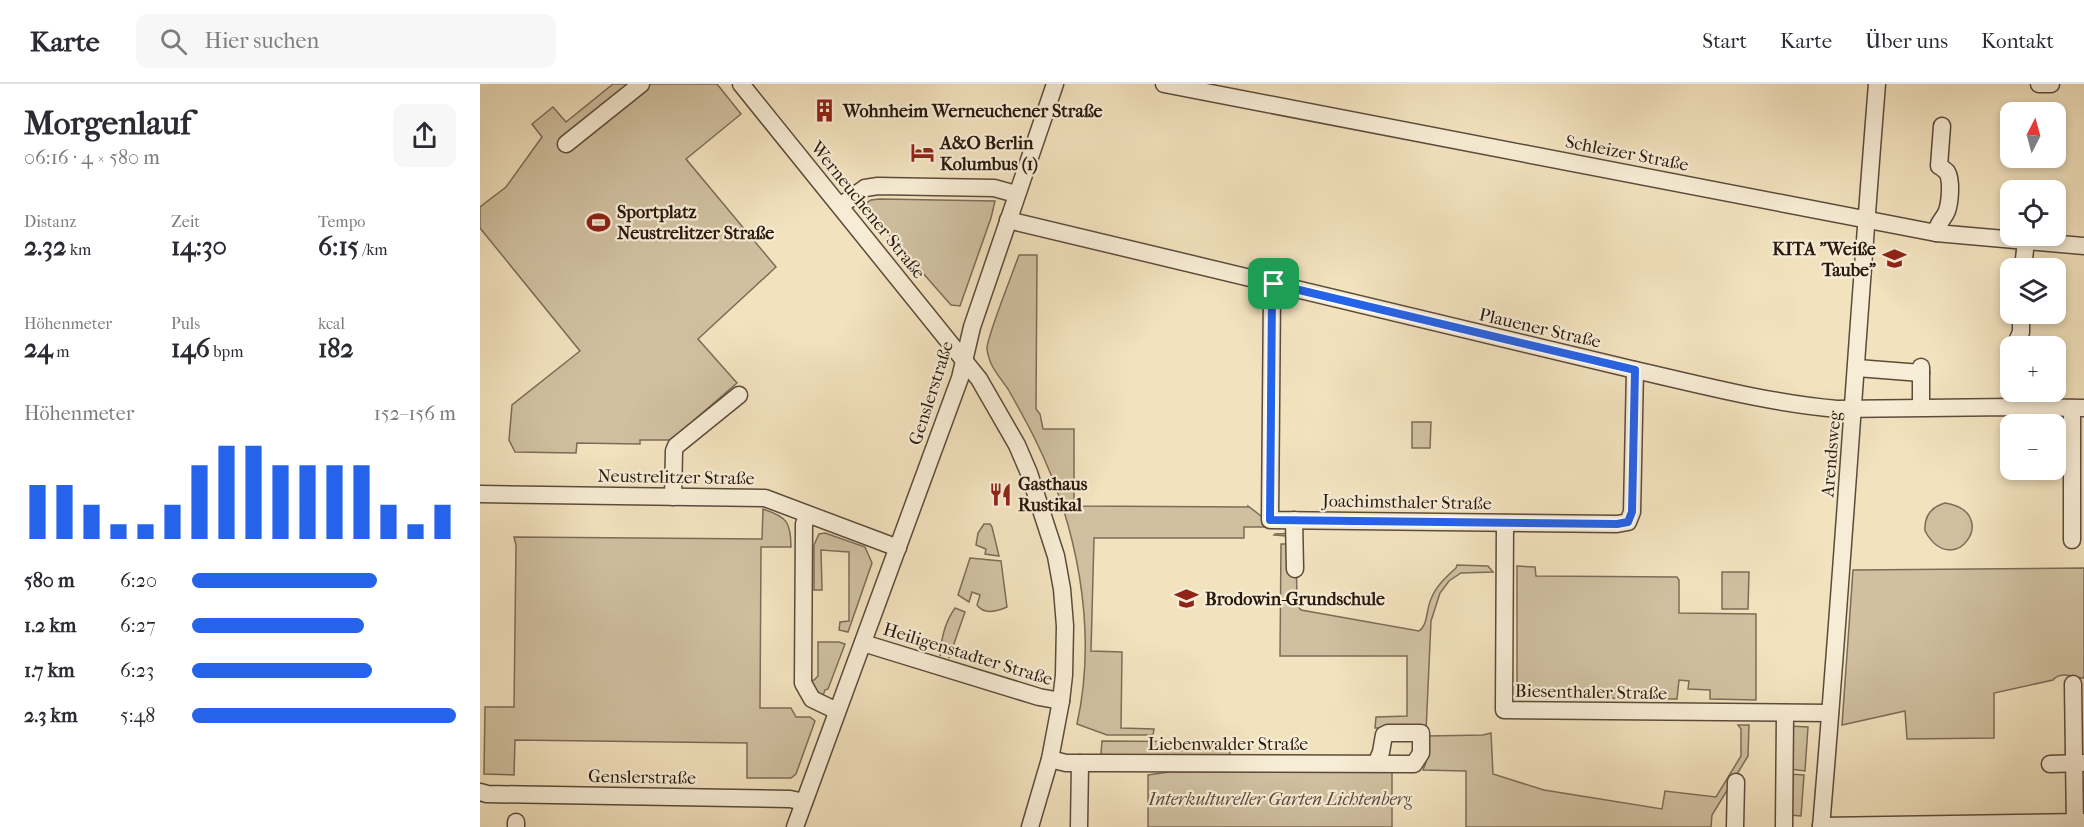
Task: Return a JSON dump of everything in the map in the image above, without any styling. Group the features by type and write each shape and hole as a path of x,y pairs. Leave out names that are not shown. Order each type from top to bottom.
{"street":[{"path":"566,144 641,84"},
{"name":"Werneuchener Straße","path":"741,84 964,360"},
{"name":"Genslerstraße","path":"795,827 960,378 972,327 1055,84"},
{"name":"Schleizer Straße","path":"1164,84 1866,220 1936,232 2000,238"},
{"name":"Arendsweg","path":"1821,827 1877,84"},
{"path":"1936,232 1937,226 1947,212 1948,199 1947,171 1939,166 1942,126"},
{"path":"840,206 865,188 878,186 994,188 1016,194"},
{"name":"Plauener Straße","path":"1008,220 1826,415 1854,409 1920,407 2000,400"},
{"name":"Schleizer Straße","path":"2066,244 2084,246"},
{"name":"Joachimsthaler Straße","path":"1274,284 1272,293 1270,520 1617,524 1628,522 1632,512 1635,370"},
{"path":"964,360 979,379 1017,445 1029,473 1056,556 1063,598 1064,675 1061,701 1050,759 1030,827"},
{"path":"1857,368 1921,370 1920,407"},
{"path":"674,496 676,446 739,395"},
{"name":"Plauener Straße","path":"2035,402 2078,408 2076,531"},
{"name":"Neustrelitzer Straße","path":"480,494 765,498 898,548"},
{"path":"808,515 804,524 803,683 812,699 837,711"},
{"path":"1294,520 1294,569"},
{"name":"Biesenthaler Straße","path":"1504,523 1504,710 1830,713"},
{"name":"Heiligenstadter Straße","path":"863,643 1039,697 1061,701"},
{"path":"1821,827 2078,824 2079,763 2073,684"},
{"path":"1784,827 1785,713"},
{"name":"Liebenwalder Straße","path":"1050,759 1080,763 1376,764"},
{"path":"1079,827 1080,763"},
{"path":"2050,764 2079,763"},
{"path":"1736,782 1736,827"},
{"name":"Genslerstraße","path":"480,792 790,799 804,802"}],"green space":[{"path":"613,84 717,84 741,114 686,159 776,267 698,339 737,383 671,440 640,440 640,444 577,443 576,453 515,452 509,440 512,405 580,351 480,228 480,207 506,187 542,137 532,124 553,107 566,122"},
{"path":"871,200 995,201 960,306 951,305 863,205"},
{"path":"1019,255 1037,255 1036,409 1040,414 1043,429 1074,429 1074,506 1248,506 1265,519 1265,527 1244,527 1244,538 1094,538 1091,651 1122,652 1121,728 1154,729 1153,735 1107,735 1077,724 1083,688 1084,614 1080,577 1072,541 1049,470 1008,389 992,366 987,349 995,319"},
{"path":"1412,422 1431,422 1430,448 1412,448"},
{"path":"1945,503 1962,509 1970,518 1972,530 1968,540 1959,547 1949,550 1937,545 1925,531 1929,513"},
{"path":"763,509 778,515 786,522 790,532 791,547 761,547 760,708 791,708 796,717 810,717 815,721 796,774 791,778 747,778 747,743 515,740 514,775 484,774 485,707 514,707 516,545 514,537 762,539"},
{"path":"984,524 990,524 992,527 999,556 985,554 986,549 976,545 978,533"},
{"path":"825,533 865,547 872,563 848,632 839,630 840,622 849,621 849,552 821,550 822,590 814,590 814,545 819,534"},
{"path":"1299,533 1296,536 1297,605 1301,610 1419,631 1424,625 1429,603 1436,590 1457,565 1488,566 1493,572 1461,573 1449,581 1440,593 1431,621 1426,732 1420,728 1375,728 1376,717 1407,716 1407,656 1280,656 1281,544 1286,544 1286,536 1274,535"},
{"path":"970,558 1001,561 1007,607 987,611 977,605 980,595 972,592 969,602 958,595"},
{"path":"1517,566 1535,567 1536,576 1677,577 1679,580 1679,613 1756,614 1756,700 1710,699 1710,690 1688,689 1689,681 1679,680 1677,699 1517,697"},
{"path":"2084,568 2084,678 2060,675 2053,680 1994,693 1994,738 1907,739 1905,711 1842,725 1853,570"},
{"path":"1722,572 1749,572 1748,609 1722,609"},
{"path":"955,608 965,612 949,658 950,650 944,647 940,656 946,625"},
{"path":"818,642 845,644 828,689 825,690 822,698 814,694 808,681 818,676"},
{"path":"1738,725 1749,725 1748,756 1712,815 1711,827 1466,827 1466,771 1423,770 1426,762 1427,736 1491,733 1493,774 1544,790 1662,809 1665,791 1716,797 1741,756 1741,729"},
{"path":"1789,726 1808,727 1805,771 1790,769"},
{"path":"1102,741 1232,742 1228,757 1104,757 1101,753"},
{"name":"Interkultureller Garten Lichtenberg","path":"1169,772 1392,772 1392,827 1148,827 1148,775"},
{"path":"1789,774 1804,775 1801,816 1789,815"}],"place":[{"name":"Wohnheim Werneuchener Straße","path":"825,111"},
{"name":"A&O Berlin Kolumbus (1)","path":"922,153"},
{"name":"Sportplatz Neustrelitzer Straße","path":"599,222"},
{"name":"KITA \"Weiße Taube\"","path":"1894,259"},
{"name":"Gasthaus Rustikal","path":"1000,494"},
{"name":"Brodowin-Grundschule","path":"1187,599"}],"route":[{"path":"1274,284 1635,370 1632,512 1628,522 1617,524 1270,520 1272,293 1274,284"}]}
